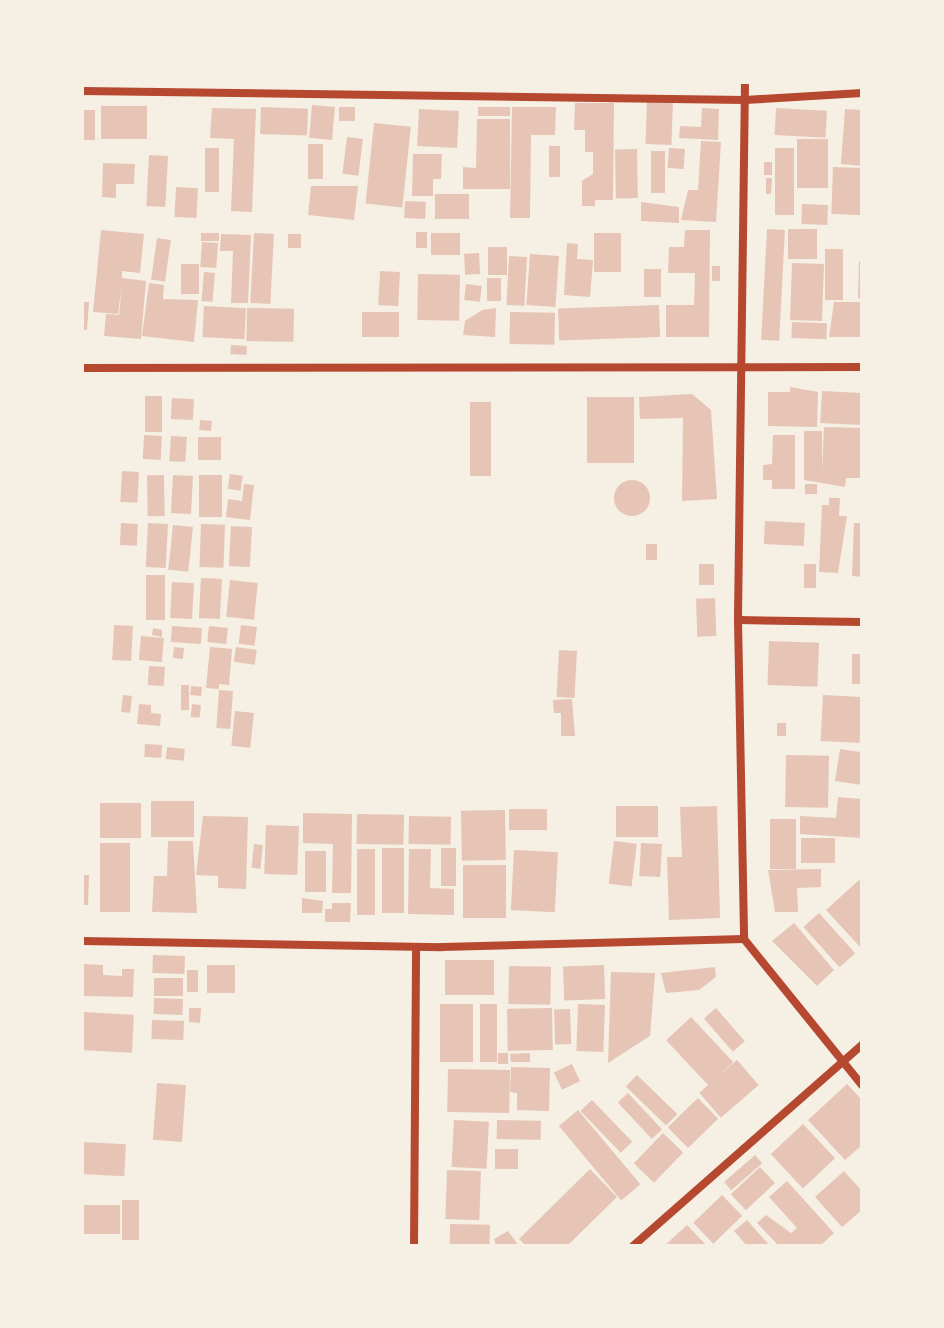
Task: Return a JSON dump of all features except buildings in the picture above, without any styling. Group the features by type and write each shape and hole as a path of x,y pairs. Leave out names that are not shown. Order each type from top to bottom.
{"street":[{"path":"745,82 738,620 744,939 862,1085"},
{"path":"82,91 745,100 862,93"},
{"path":"82,368 739,370 862,367"},
{"path":"738,620 862,622"},
{"path":"82,941 416,947 744,939"},
{"path":"414,1246 416,947"},
{"path":"633,1246 862,1045"}]}
